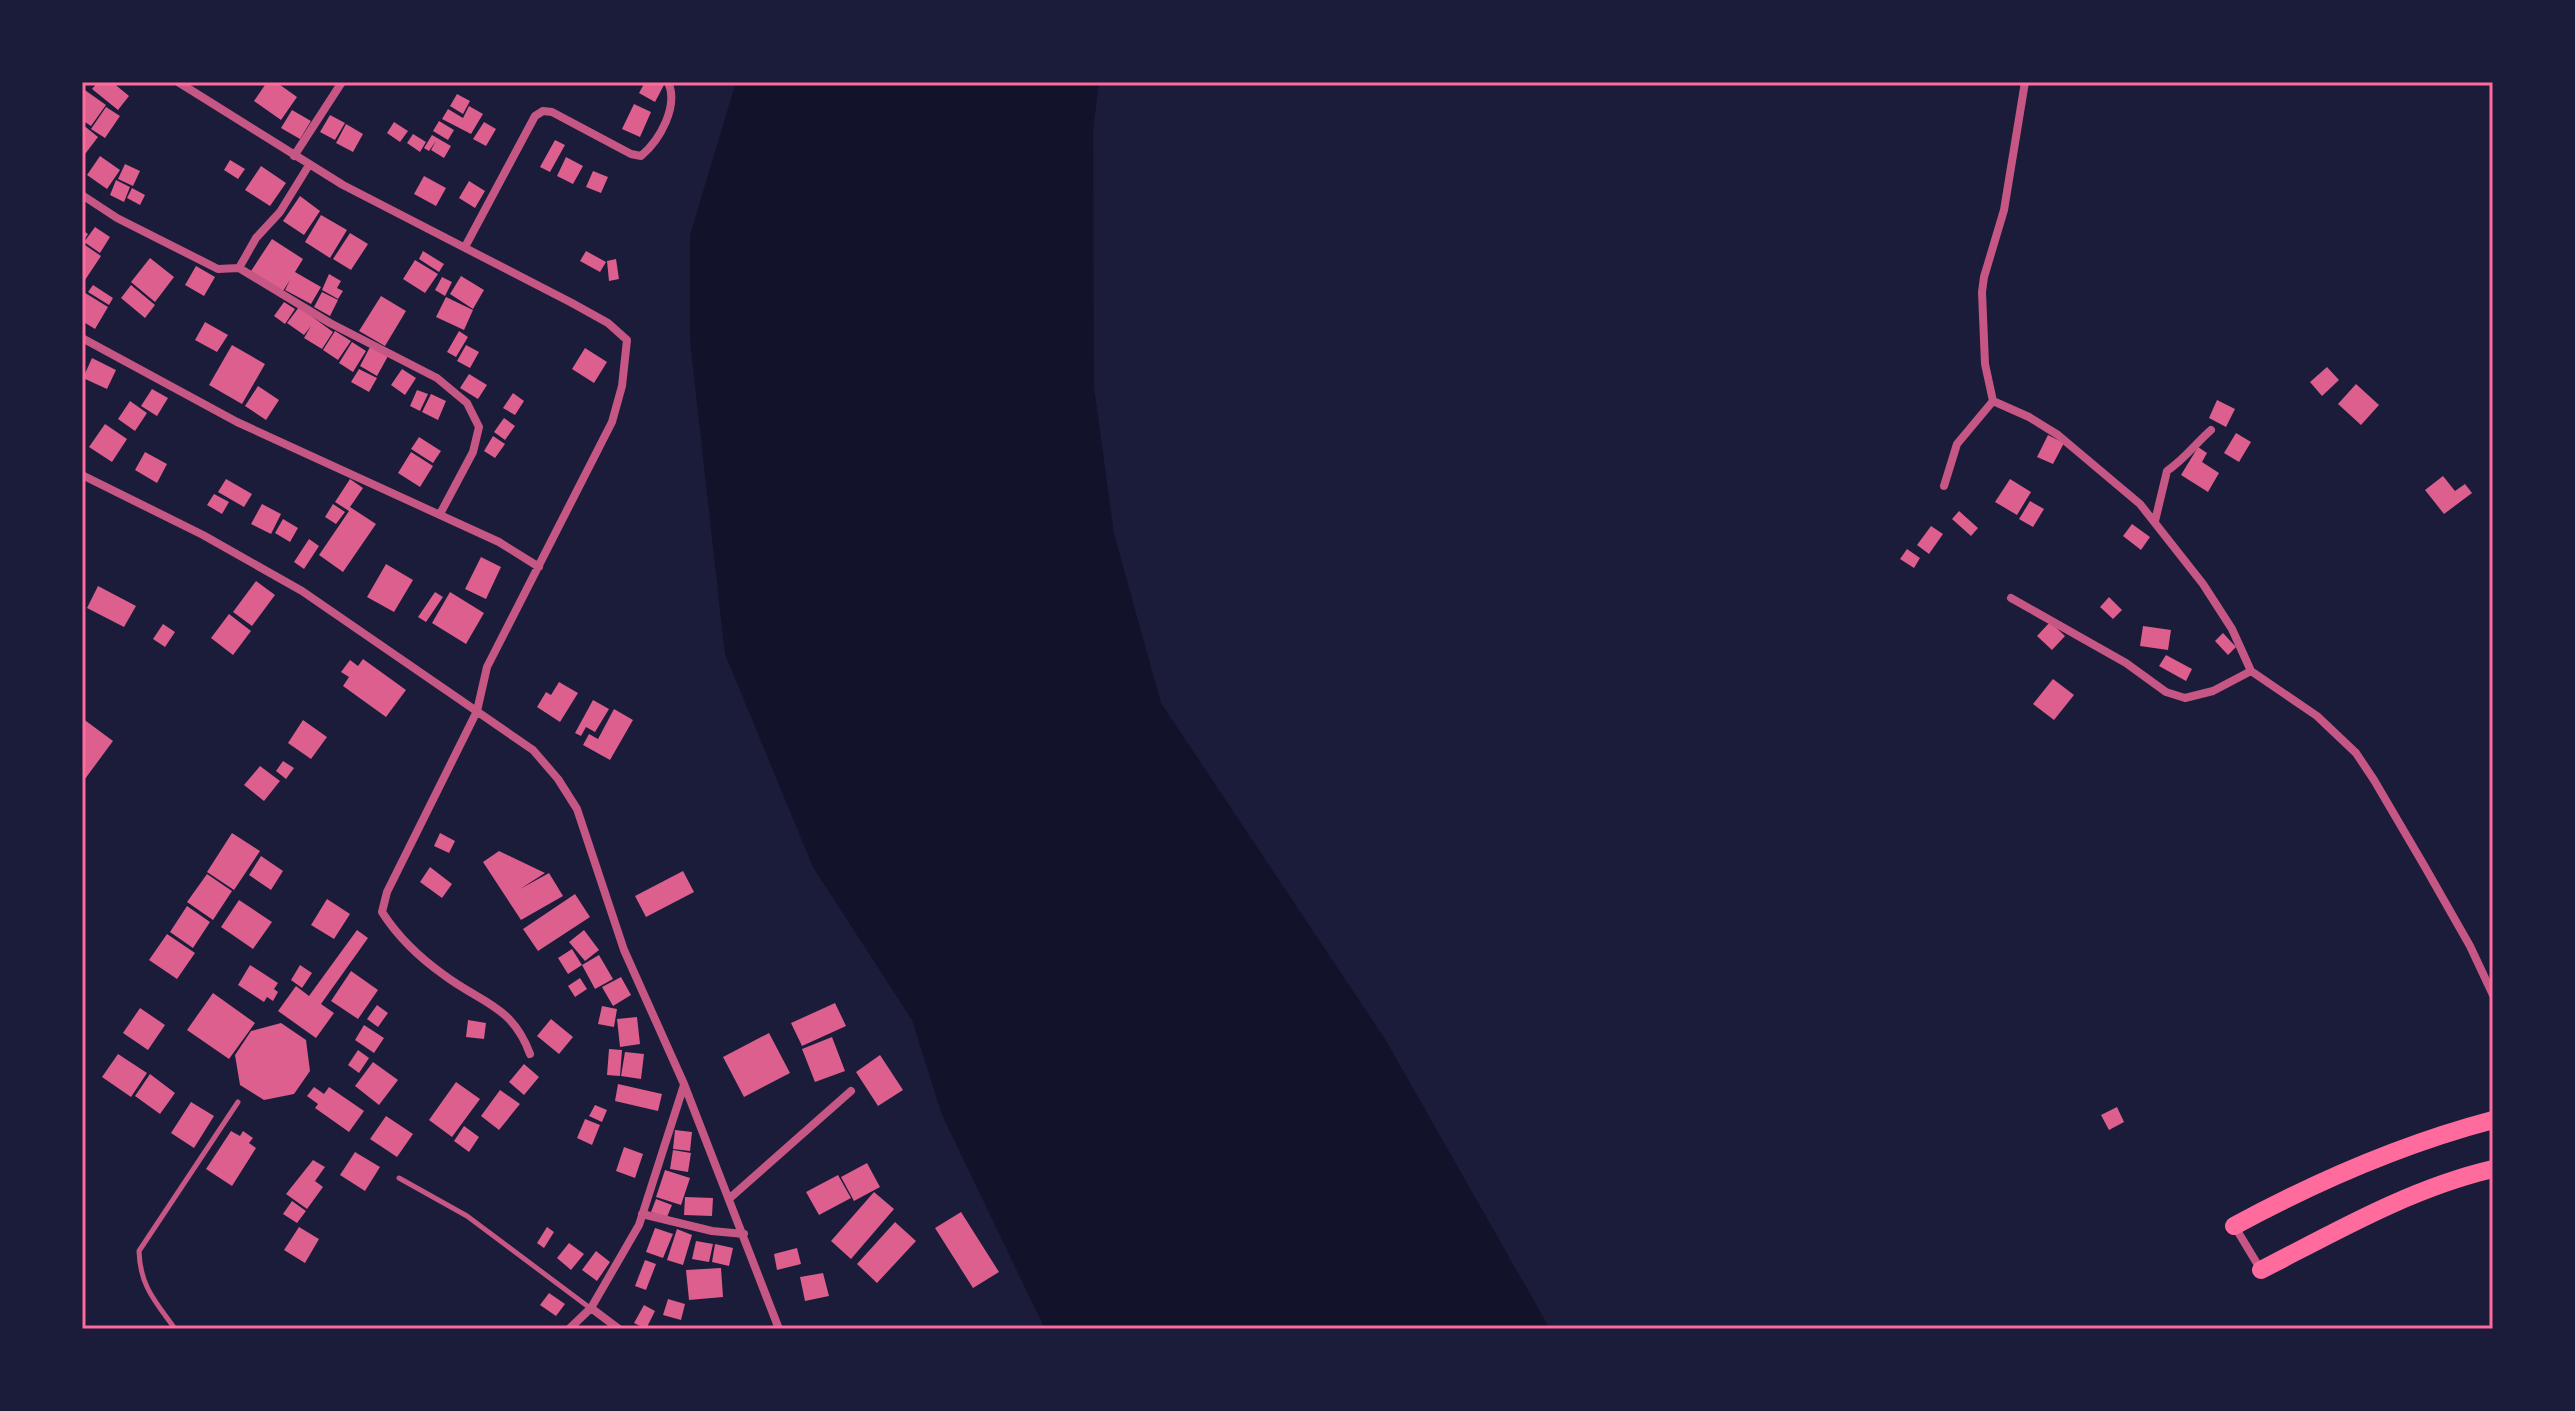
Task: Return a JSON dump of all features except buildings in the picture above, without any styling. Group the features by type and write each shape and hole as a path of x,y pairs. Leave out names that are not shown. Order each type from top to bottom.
{"highway":[{"path":"2234,1226 2382,1155 2493,1120"},
{"path":"2261,1270 2426,1191 2493,1169"}],"street":[{"path":"178,82 309,165 385,208 608,323 627,340 622,386 612,422 487,667 477,711 387,892 382,912 395,933 443,975 501,1010 522,1033 530,1054"},
{"path":"294,156 342,82"},
{"path":"465,247 535,116 543,111 552,112 631,154 641,156 650,148 672,108 672,92 668,82"},
{"path":"1993,401 1985,364 1982,292 2004,210 2025,82"},
{"path":"239,268 256,238 280,212 309,165"},
{"path":"82,195 117,218 218,269 239,268 330,323 437,378 467,403 479,427 476,440 473,452 440,514"},
{"path":"82,338 237,422 499,542 539,567"},
{"path":"1944,486 1957,444 1993,401"},
{"path":"1993,401 2029,417 2058,435 2140,504 2203,584 2232,629 2251,671 2317,716 2356,753 2470,946 2493,995"},
{"path":"2155,521 2167,471 2185,459 2196,443 2211,430"},
{"path":"82,475 203,535 302,591 533,750 558,779 577,809 624,950 684,1084 779,1329"},
{"path":"2011,598 2126,663 2166,692 2185,698 2213,691 2251,671"},
{"path":"569,1329 591,1308 639,1225 684,1084"},
{"path":"730,1198 851,1091"},
{"path":"642,1214 712,1231 744,1234"},
{"path":"2234,1226 2261,1270"},
{"path":"591,1308 619,1329"}],"lane":[{"path":"175,1329 151,1295 140,1272 139,1251 238,1102"},
{"path":"399,1178 467,1216 591,1308"}],"shaded area":[{"path":"736,82 1099,82 1093,130 1094,387 1114,534 1161,703 1385,1039 1550,1329 1045,1329 942,1115 912,1020 813,867 725,654 690,340 690,235"}]}
